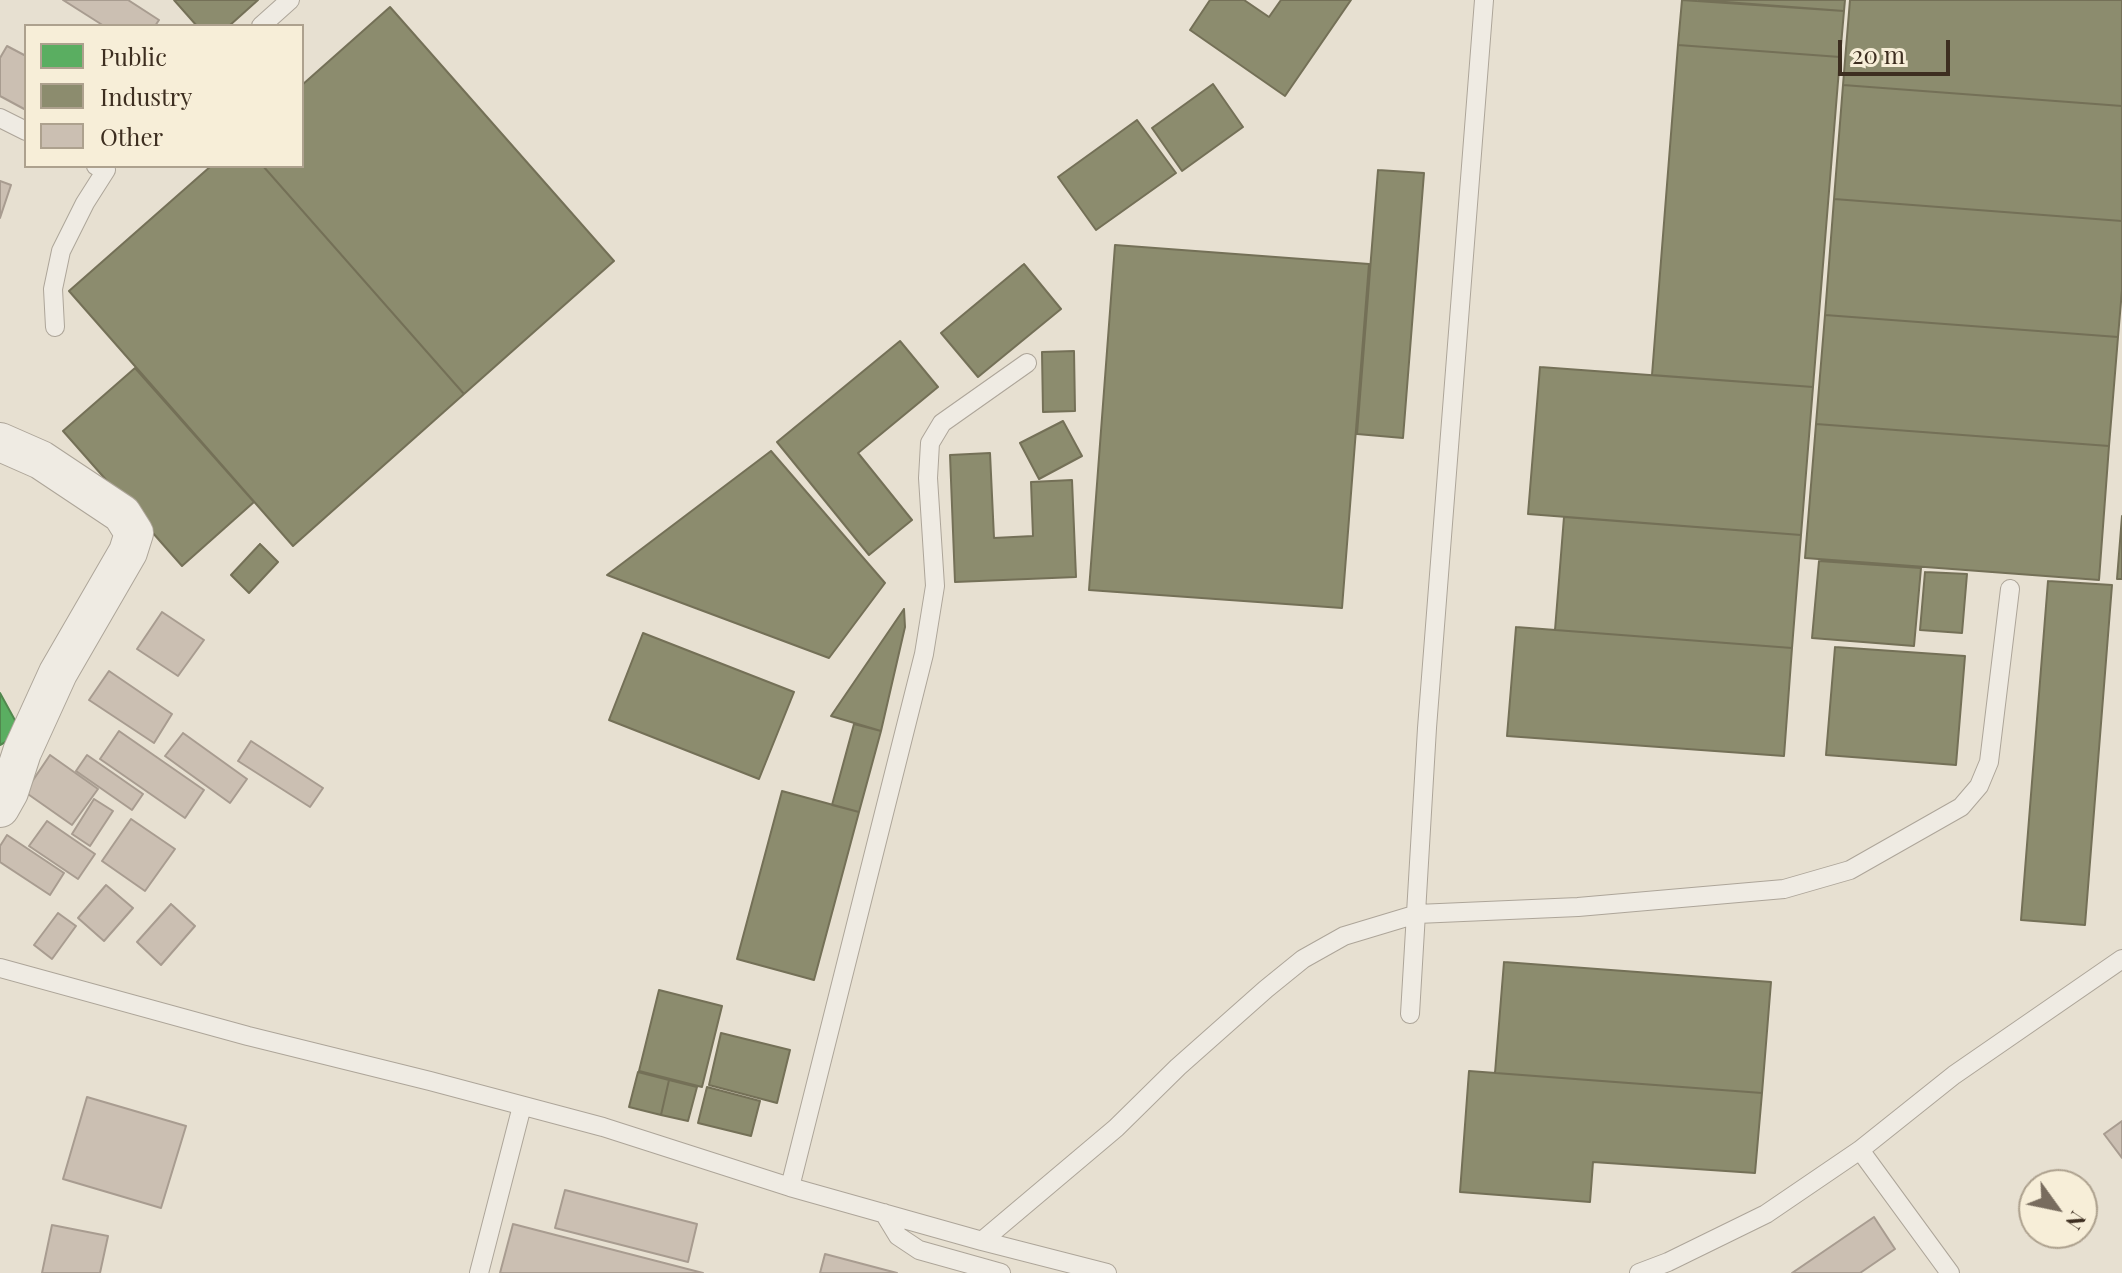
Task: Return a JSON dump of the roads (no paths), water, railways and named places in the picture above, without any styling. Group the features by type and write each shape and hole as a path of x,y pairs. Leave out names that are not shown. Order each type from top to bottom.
{"street":[{"path":"0,442 41,460 122,514 134,533 128,552 58,673 0,808"}],"lane":[{"path":"263,24 290,0"},
{"path":"1410,1014 1427,728 1484,0"},
{"path":"0,118 24,130"},
{"path":"55,327 53,289 61,251 103,168"},
{"path":"790,1187 924,654 935,586 928,478 930,443 942,423 1027,363"},
{"path":"982,1241 1116,1128 1216,1032 1303,959 1344,936 1417,914 1578,907 1784,889 1850,870 1961,807 1979,786 1989,762 2010,589"},
{"path":"1639,1273 1669,1268 1766,1214 1860,1150 1954,1075 2122,959"},
{"path":"0,968 248,1036 603,1127 790,1187 1107,1273"},
{"path":"479,1273 522,1106"},
{"path":"1860,1150 1950,1273"},
{"path":"884,1213 898,1236 919,1250 1001,1273"}]}
